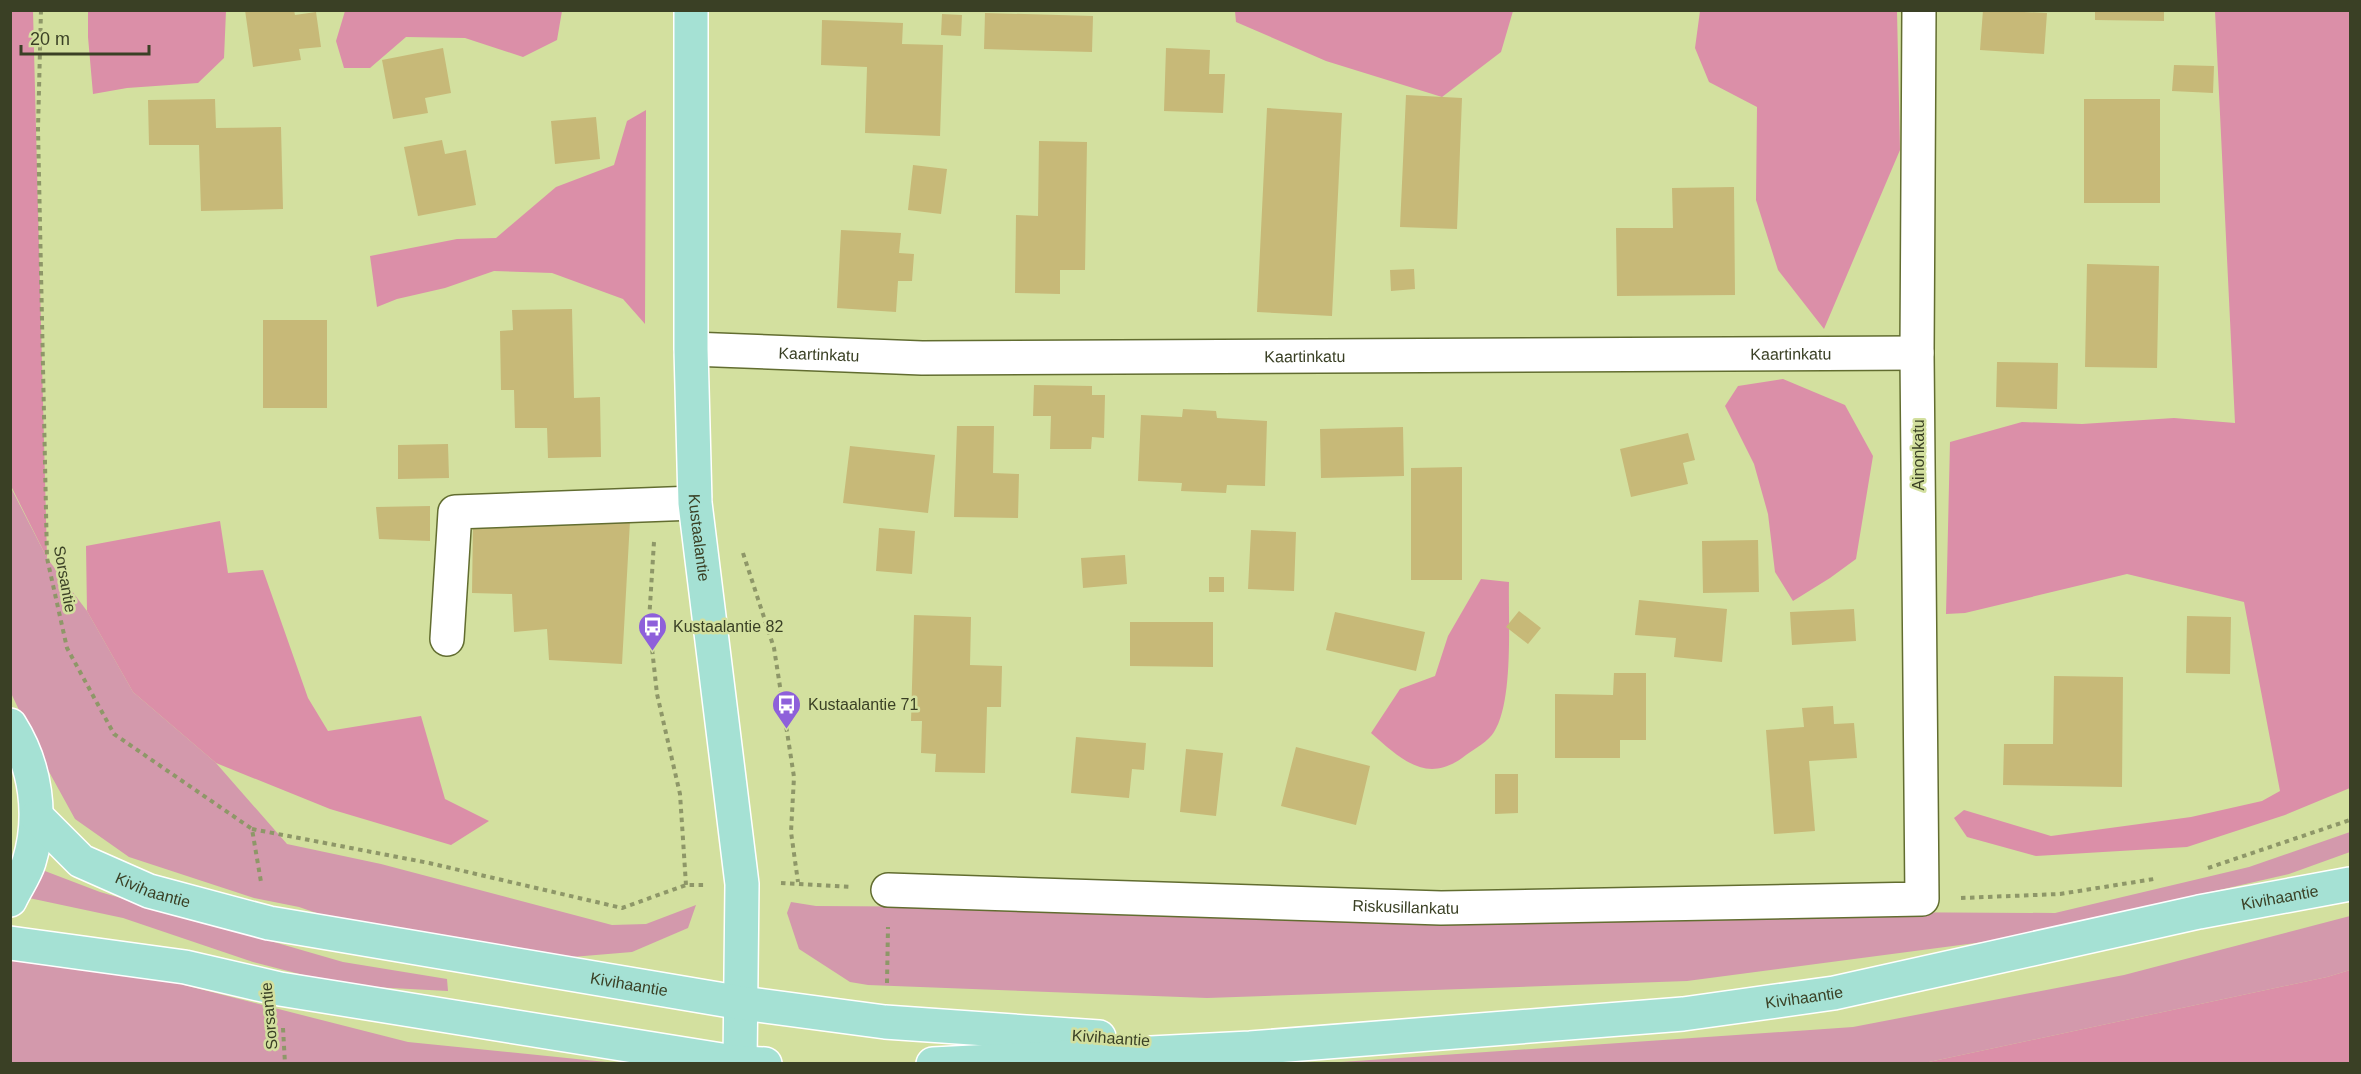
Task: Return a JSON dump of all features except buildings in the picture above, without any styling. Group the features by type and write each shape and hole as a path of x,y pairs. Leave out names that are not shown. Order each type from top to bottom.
{"main road":[{"name":"Kustaalantie","path":"691,10 691,349 695,503 742,884 740,1063"},
{"path":"10,725 21,741 34,778 37,817 28,862 10,900"},
{"name":"Kivihaantie","path":"37,817 81,861 149,891 269,922 742,1003 885,1022 1250,1048"},
{"name":"Kivihaantie","path":"933,1064 1250,1048 1683,1014 1834,993 2199,912 2350,884"},
{"path":"10,943 185,967 280,989 740,1063 765,1064"}],"street":[{"name":"Ainonkatu","path":"1919,10 1917,354 1922,899"},
{"name":"Kaartinkatu","path":"691,349 922,358 1917,354"},
{"path":"447,639 455,512 695,503"},
{"name":"Riskusillankatu","path":"888,890 1441,908 1922,899"}],"path":[{"name":"Sorsantie","path":"40,10 38,129 46,558 67,648 114,734 252,829"},
{"path":"741,548 774,648 794,777 791,832 798,882"},
{"path":"2204,870 2350,820"},
{"path":"269,922 252,829 429,863 622,908 686,885 798,882 888,890 889,952 885,1022"},
{"path":"1922,899 2060,894 2159,879"},
{"name":"Sorsantie","path":"280,989 285,1064"}],"shaded area":[{"path":"562,10 557,40 523,57 465,38 406,37 370,68 344,68 336,41 345,11"},
{"path":"1235,10 1513,11 1501,52 1442,97 1326,61 1236,22"},
{"path":"10,11 33,11 47,558 11,486"},
{"path":"88,11 226,11 224,58 198,83 127,88 93,94"},
{"path":"1700,11 1897,11 1900,150 1824,329 1778,270 1756,200 1757,107 1709,82 1695,48"},
{"path":"2215,11 2350,11 2350,788 2285,815 2187,847 2036,856 1967,837 1954,818 1964,810 2051,836 2191,817 2262,801 2280,791 2244,602 2127,574 1965,613 1946,614 1950,442 2022,422 2082,424 2174,418 2235,423"},
{"path":"646,110 645,324 623,299 552,273 494,271 445,288 397,299 377,307 370,256 457,239 496,238 556,187 614,165 627,121"},
{"path":"1783,379 1845,405 1873,456 1856,559 1793,601 1775,572 1768,514 1754,464 1725,406 1738,386"},
{"path":"10,486 47,558 87,611 133,692 216,763 287,844 381,864 612,925 646,924 696,905 688,928 632,952 560,958 340,921 299,907 254,898 129,857 75,819 42,759 11,693"},
{"path":"220,521 228,573 263,570 308,698 328,731 421,716 445,799 489,821 451,845 330,809 216,763 133,692 87,611 86,546"},
{"path":"1481,579 1509,582 1509,659 1505,700 1500,718 1489,739 1452,764 1427,769 1404,760 1371,733 1400,689 1435,676 1448,636"},
{"path":"2350,832 2350,852 2289,874 2006,939 1687,981 1207,998 868,985 850,982 799,949 787,913 791,902 816,906 2055,913 2249,867"},
{"path":"37,868 100,892 343,962 447,979 448,991 353,986 319,979 253,962 123,918 29,898"},
{"path":"2350,916 2350,970 2327,977 1924,1063 1312,1064 1853,1027 2124,975"},
{"path":"10,961 121,969 408,1042 616,1063 11,1063"},
{"path":"2350,970 2350,1063 1924,1063 2327,977"}],"place":[{"name":"Kustaalantie 82","path":"652,652"},
{"name":"Kustaalantie 71","path":"787,730"}]}
